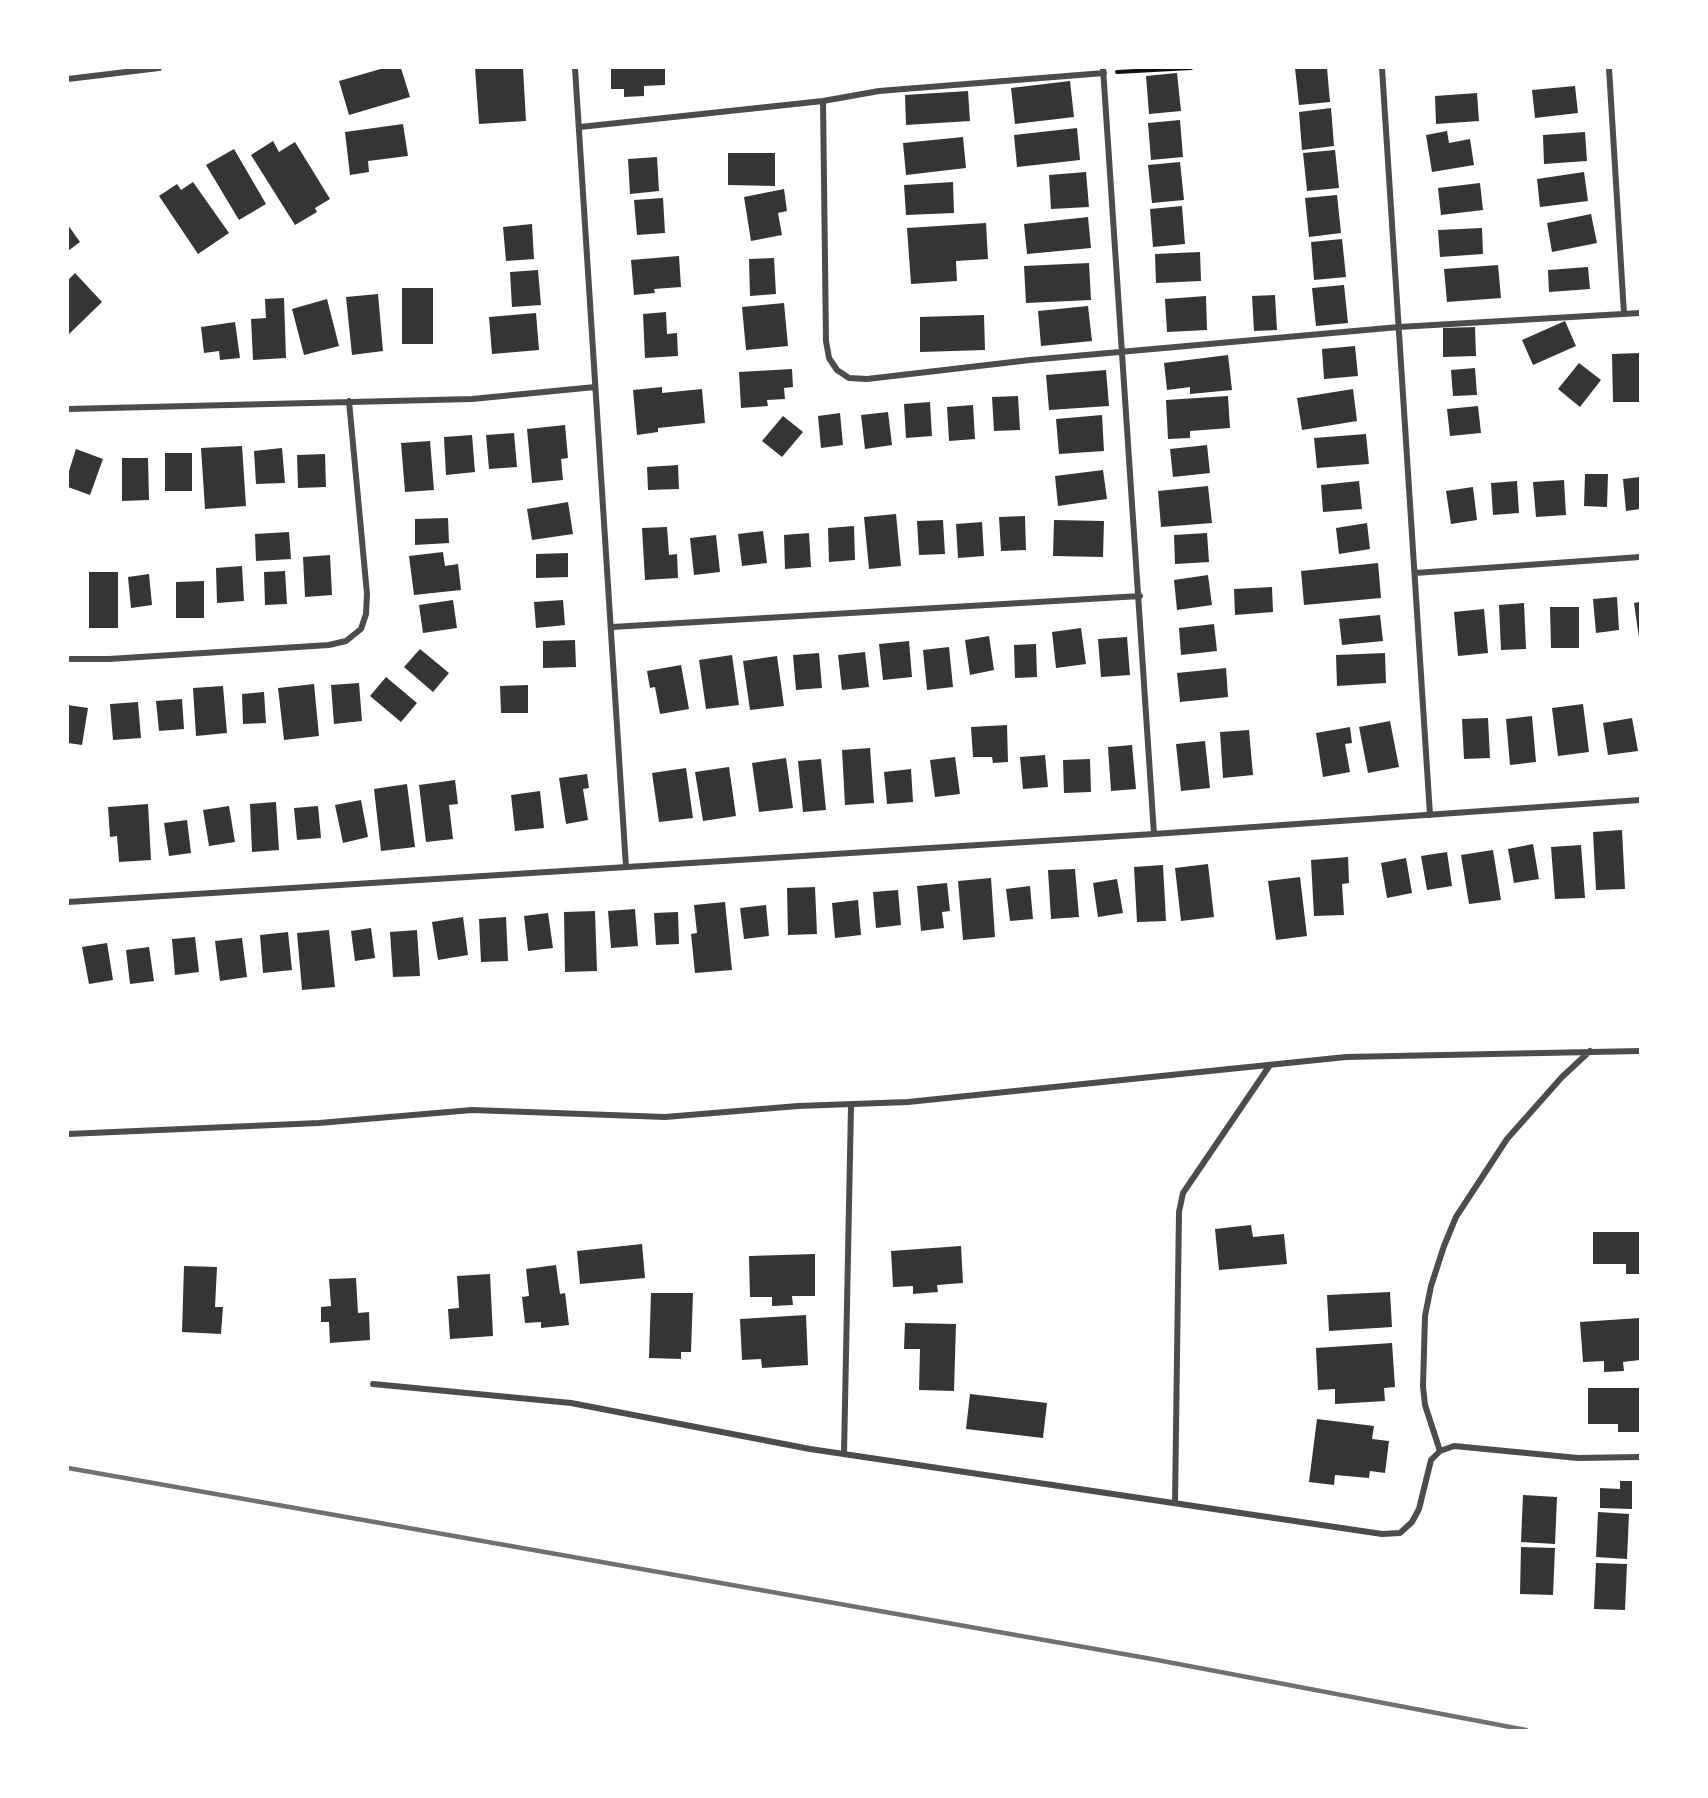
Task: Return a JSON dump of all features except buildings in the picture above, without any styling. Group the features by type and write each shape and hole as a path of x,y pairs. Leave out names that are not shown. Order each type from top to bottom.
{"street":[{"path":"68,79 159,68"},
{"path":"575,68 626,867"},
{"path":"1382,68 1430,815"},
{"path":"1609,68 1624,314"},
{"path":"580,127 822,102 879,91 1104,70 1154,834"},
{"path":"822,102 826,342 830,358 837,370 849,378 867,379 1123,352 1399,327 1641,313"},
{"path":"68,409 472,399 594,387"},
{"path":"68,659 109,659 329,645 346,641 361,629 366,614 367,594 348,401"},
{"path":"1415,573 1641,557"},
{"path":"612,627 1140,596"},
{"path":"68,902 1154,834 1641,800"},
{"path":"1440,1451 1424,1395 1424,1328 1431,1286 1444,1246 1456,1217 1508,1139 1562,1077 1590,1051"},
{"path":"68,1134 319,1123 472,1110 665,1117 798,1106 851,1106 908,1102 1346,1057 1641,1051"},
{"path":"1175,1503 1179,1212 1183,1193 1270,1065"},
{"path":"844,1454 851,1106"},
{"path":"373,1384 571,1403 844,1454 1382,1534 1400,1533 1412,1522 1419,1509 1431,1460 1440,1451 1454,1446 1578,1458 1641,1457"}],"path":[{"path":"1104,70 1191,68"}],"railway":[{"path":"68,1468 1152,1659 1526,1730"}]}
